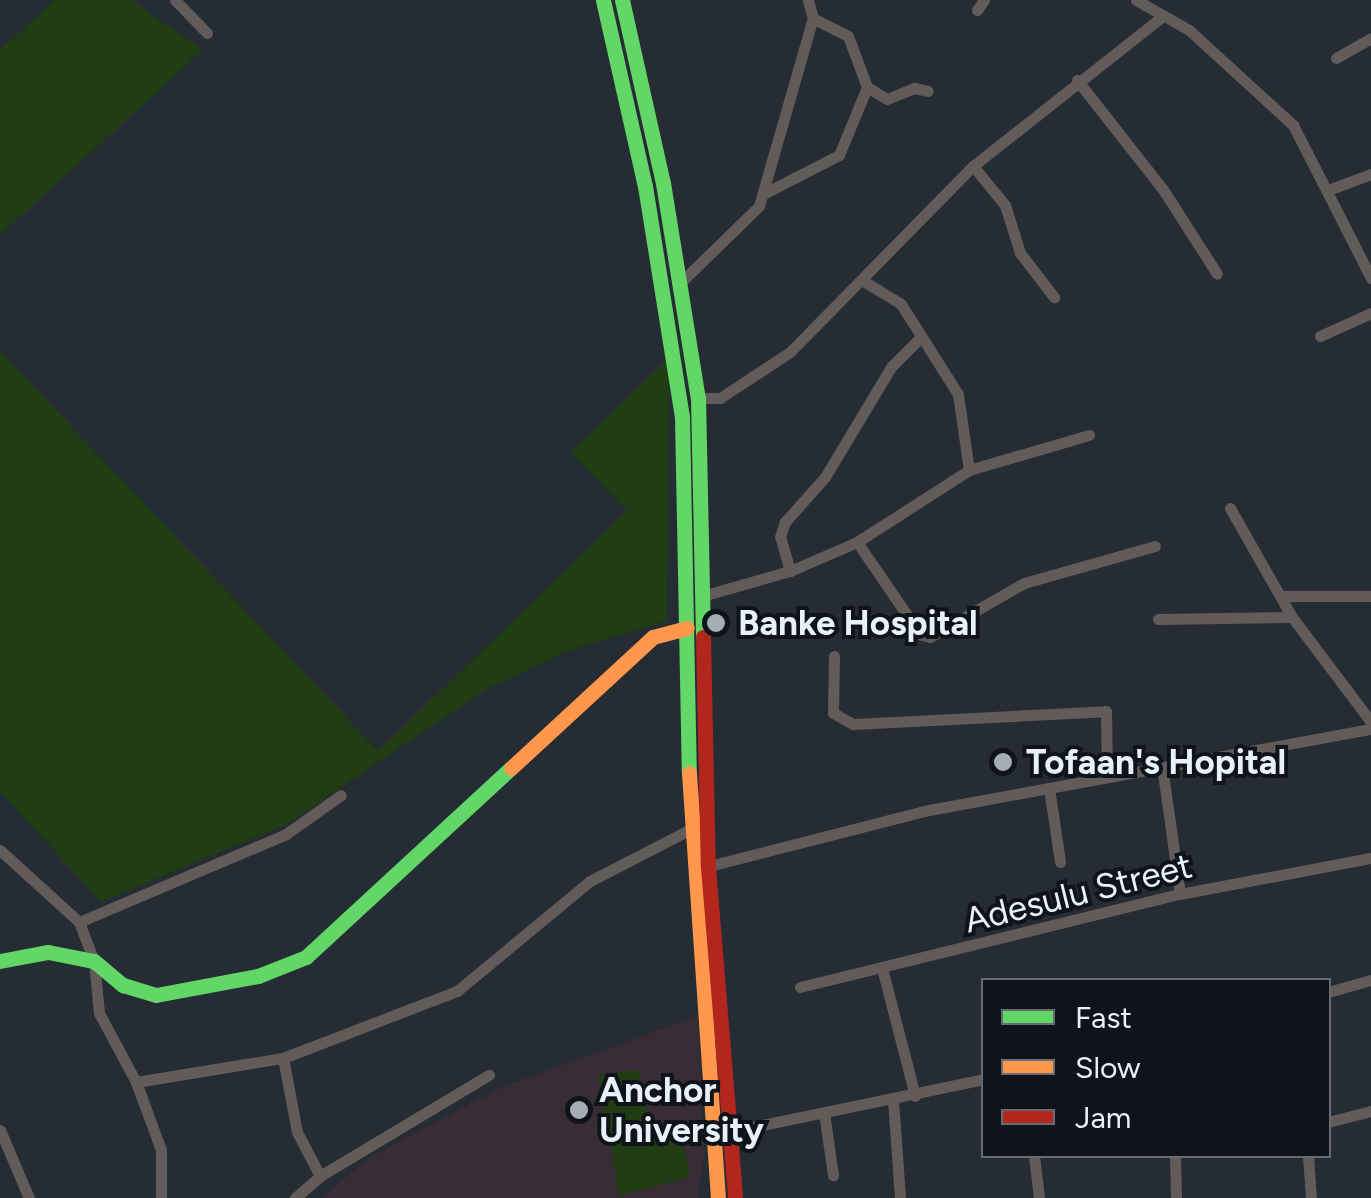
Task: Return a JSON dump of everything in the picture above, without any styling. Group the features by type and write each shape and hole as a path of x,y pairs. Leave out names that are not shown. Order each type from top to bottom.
{"street":[{"path":"175,0 207,32"},
{"path":"603,0 672,346 686,492 691,869 718,1198"},
{"path":"622,0 682,282 698,398 708,867 734,1198"},
{"path":"682,282 749,220 764,194 813,18 808,0"},
{"path":"1142,2 1189,30 1293,125 1371,278"},
{"path":"698,398 720,398 790,352 865,282 972,166 1163,16"},
{"path":"813,18 848,36 867,87 887,99 914,88 928,92"},
{"path":"1336,58 1371,38"},
{"path":"1077,80 1164,190 1217,274"},
{"path":"764,194 839,155 867,87"},
{"path":"972,166 1005,205 1020,253 1054,297"},
{"path":"1328,190 1371,174"},
{"path":"865,282 901,304 958,394 968,470"},
{"path":"1320,336 1371,314"},
{"path":"790,571 780,537 786,522 825,477 891,367 920,338"},
{"path":"702,596 790,571 856,542 968,470 1089,435"},
{"path":"691,869 894,818 1371,726 1292,617 1230,508"},
{"path":"856,542 920,634 930,637 1024,584 1155,546"},
{"path":"1282,596 1371,596"},
{"path":"1158,619 1292,617"},
{"path":"0,961 48,952 94,962 123,985 156,995 258,976 306,957 653,637 687,628"},
{"path":"834,656 833,713 854,724 1106,711 1108,776"},
{"path":"1162,766 1180,894"},
{"path":"1049,788 1060,862"},
{"path":"79,922 286,834 341,794"},
{"path":"136,1082 283,1058 457,991 590,881 690,830"},
{"path":"0,850 79,922 94,962 99,1013 136,1082 162,1150 161,1198"},
{"name":"Adesulu Street","path":"800,987 882,972 1180,894 1371,858"},
{"path":"882,972 915,1096"},
{"path":"1331,991 1371,980"},
{"path":"283,1058 297,1132 320,1176"},
{"path":"296,1198 320,1176 489,1075"},
{"path":"728,1132 981,1080"},
{"path":"894,1100 900,1198"},
{"path":"1331,1121 1371,1111"},
{"path":"824,1113 834,1175"},
{"path":"0,1130 29,1198"},
{"path":"1034,1158 1039,1198"},
{"path":"1175,1158 1176,1198"},
{"path":"1308,1158 1310,1198"}],"shaded area":[{"name":"Anchor University","path":"698,1016 704,1157 697,1198 322,1198 369,1158 502,1087"}],"green space":[{"path":"55,0 131,0 203,50 0,235 0,50"},
{"path":"0,351 378,751 627,511 571,452 669,358 667,621 573,649 485,690 287,824 101,902 0,791"},
{"path":"639,1070 652,1131 681,1127 690,1177 619,1196 598,1075"}],"traffic: fast":[{"path":"603,0 645,186 682,417 689,773"},
{"path":"622,0 663,183 698,398 703,637"},
{"path":"0,961 48,952 94,961 123,985 156,995 258,976 306,957 511,768"}],"traffic: slow":[{"path":"511,768 653,637 687,628"},
{"path":"689,773 718,1198"}],"traffic: jam":[{"path":"703,637 708,867 735,1198"}],"place":[{"name":"Banke Hospital","path":"716,623"},
{"name":"Tofaan's Hopital","path":"1003,762"},
{"name":"Anchor University","path":"579,1110"}]}
